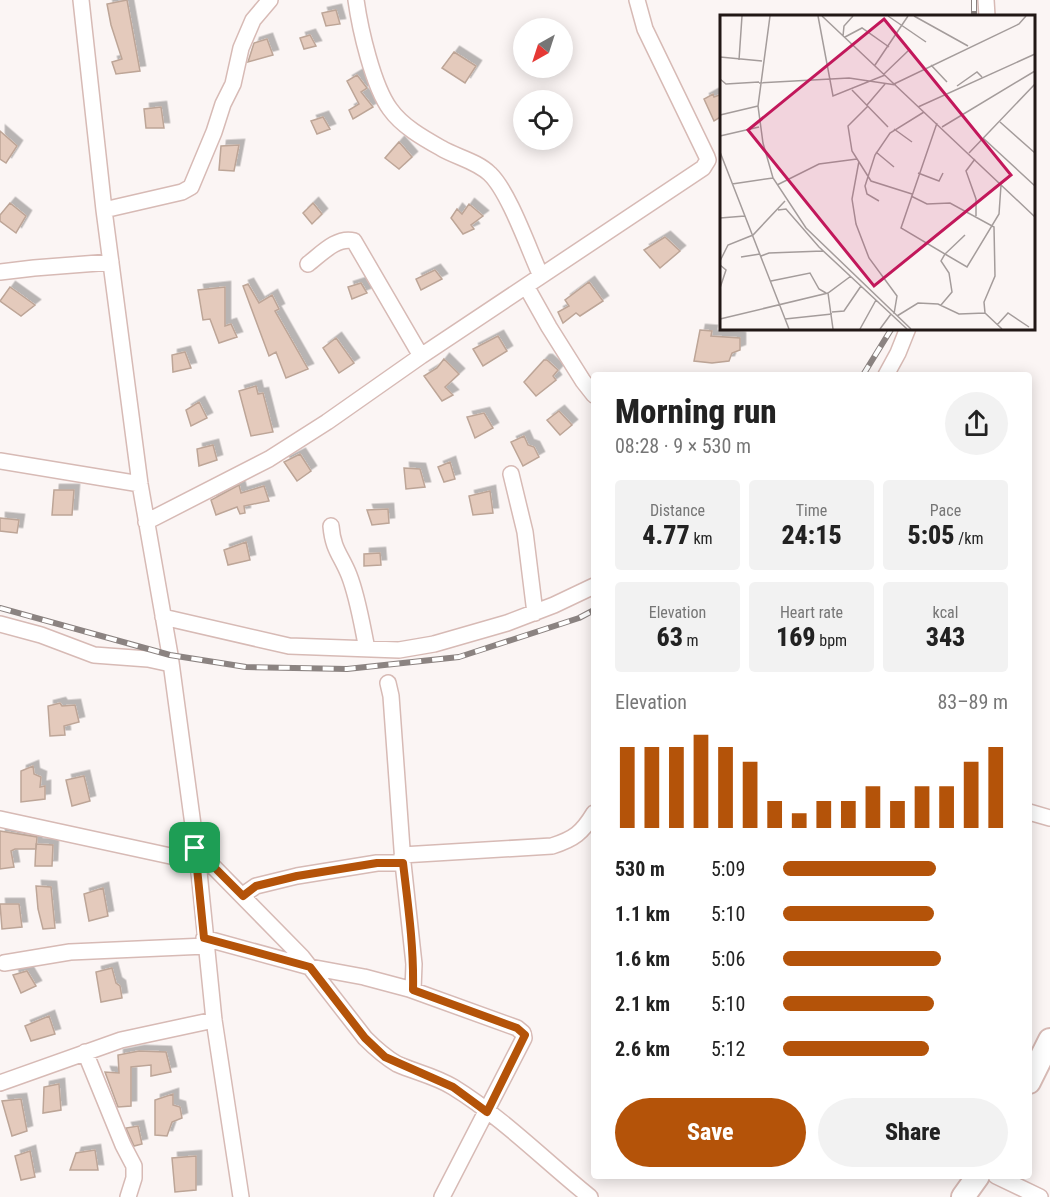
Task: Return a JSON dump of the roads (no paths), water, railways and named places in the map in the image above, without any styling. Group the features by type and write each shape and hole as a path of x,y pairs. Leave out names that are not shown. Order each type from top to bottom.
{"main road":[{"path":"1032,1076 1050,1041"},
{"path":"963,1197 976,1179"}],"street":[{"path":"81,0 104,210 140,484 171,664 197,855 214,1020 241,1197"},
{"path":"104,210 183,192 191,187 233,84 241,48 250,26 255,15 270,0"},
{"path":"356,0 376,77 391,111 424,138 451,154 479,166 495,179 504,193 541,276"},
{"path":"146,522 269,459 698,171 708,160 645,29 637,0"},
{"path":"986,0 987,15"},
{"path":"308,264 335,244 349,239 354,241 421,356"},
{"path":"0,272 111,262"},
{"path":"526,286 549,327 591,390"},
{"path":"888,372 907,330"},
{"path":"0,461 140,484"},
{"path":"511,474 525,532 535,613"},
{"path":"331,526 333,546 349,575 367,649"},
{"path":"163,617 290,646 399,650 434,644 507,623 591,587"},
{"path":"0,624 41,635 94,655 148,659 171,664"},
{"path":"388,683 413,954 413,990"},
{"path":"1032,813 1050,818"},
{"path":"243,896 256,886 297,876 377,863 552,846 570,841 591,818"},
{"path":"0,819 197,855 284,937 365,1038 385,1057 453,1087 520,1137 590,1197"},
{"path":"4,963 70,952 205,942 413,990 517,1028 523,1033 524,1038 442,1197"},
{"path":"0,1083 121,1040 214,1020"},
{"path":"85,1052 123,1145 134,1166 134,1178 128,1197"},
{"path":"1002,1179 1040,1197"}],"railway":[{"path":"974,0 974,15"},
{"path":"865,372 891,330"},
{"path":"0,608 170,655 246,667 347,669 459,657 579,618 591,612"}]}
